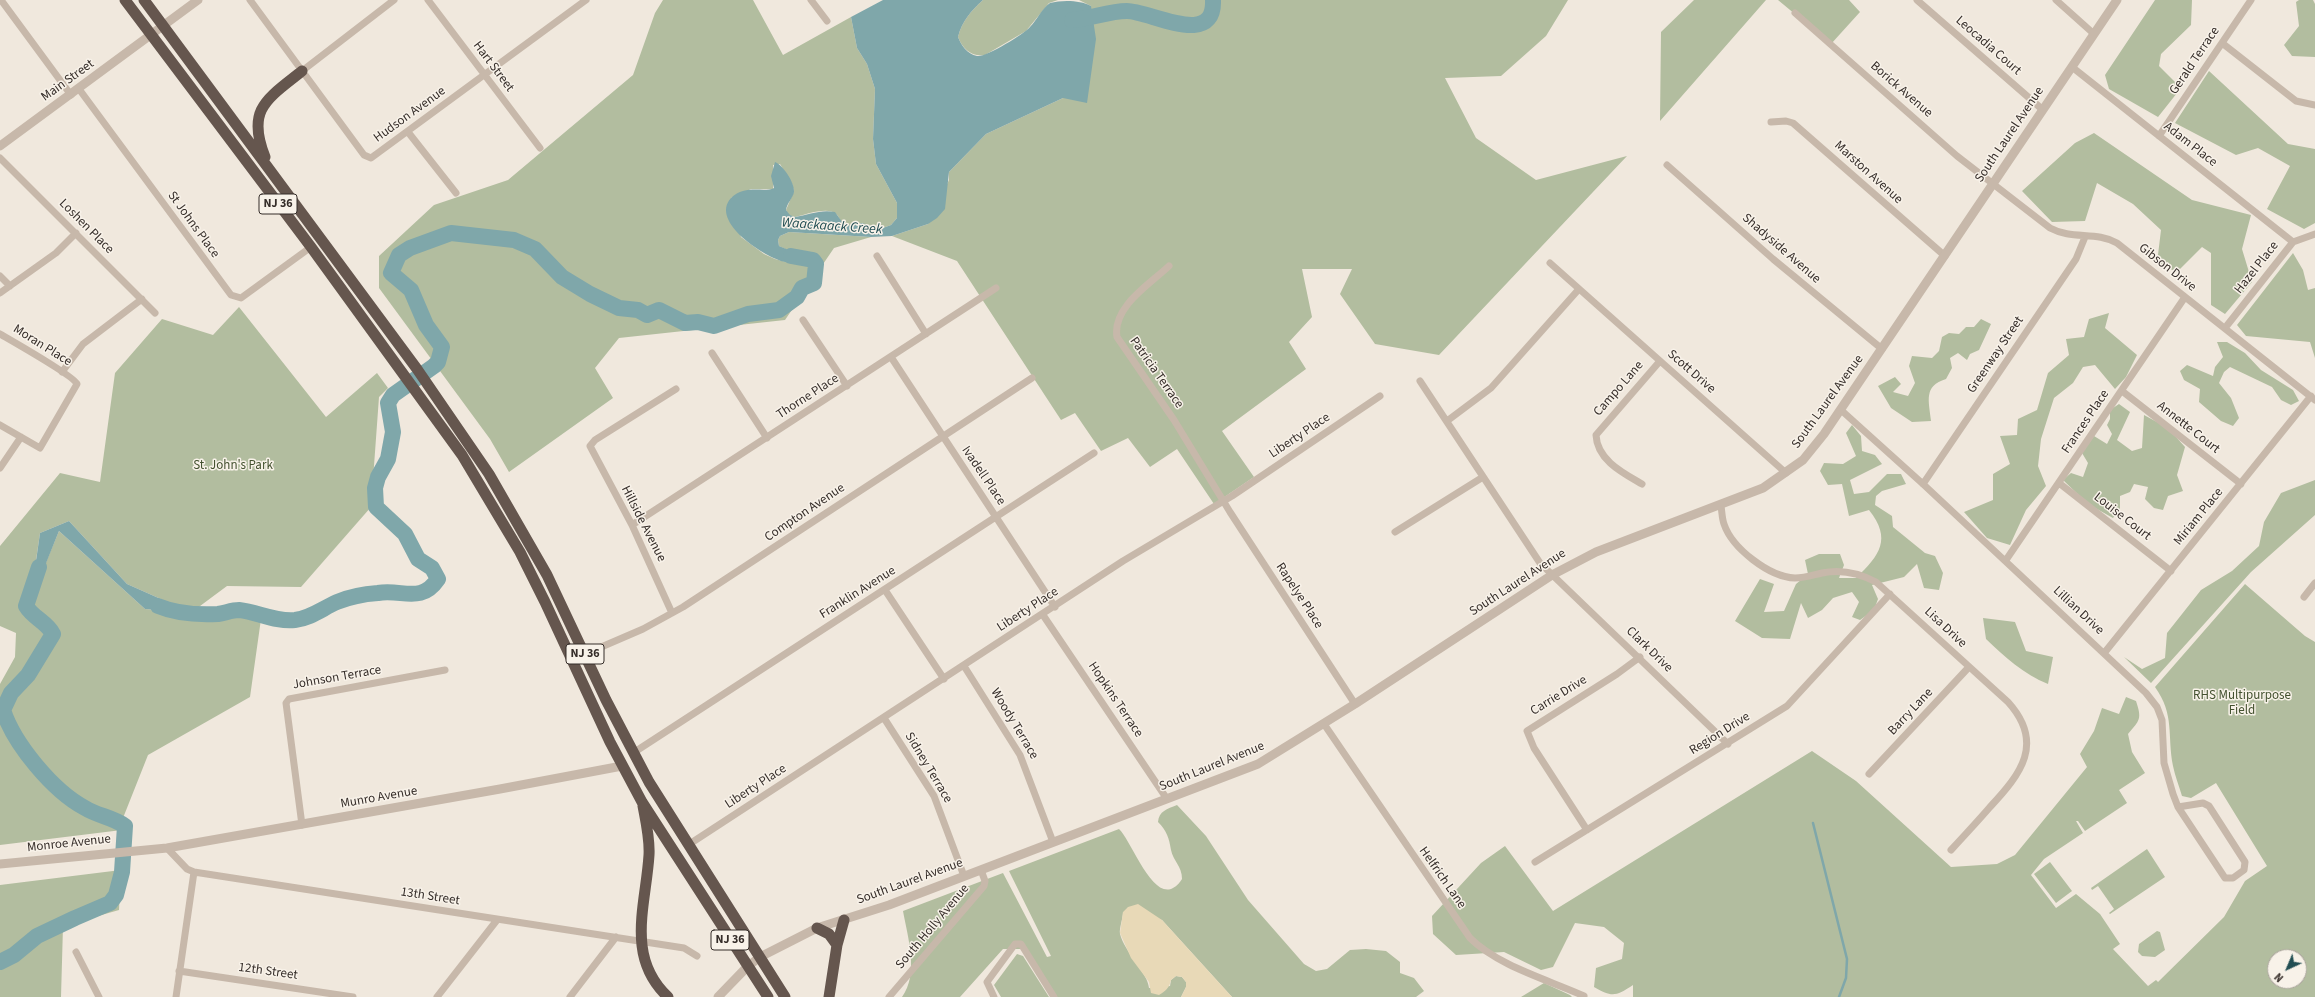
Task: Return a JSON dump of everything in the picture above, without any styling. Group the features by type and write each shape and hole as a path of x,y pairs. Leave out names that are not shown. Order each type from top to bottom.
{"highway":[{"name":"NJ 36","path":"125,0 415,387 462,455 520,552 622,766 642,802 768,997"},
{"name":"NJ 36","path":"144,0 426,382 469,443 520,526 546,575 633,753 688,845 785,997"},
{"path":"271,172 258,141 258,118 264,104 270,96 302,71"},
{"path":"642,802 649,853 640,930 641,942 644,957 651,975 668,997"},
{"path":"829,997 837,945 844,920"},
{"path":"817,928 829,934 837,945"}],"street":[{"path":"1,0 71,95"},
{"name":"Main Street","path":"0,146 198,0"},
{"name":"Hudson Avenue","path":"250,0 367,158 373,157 408,132 586,0"},
{"path":"302,71 394,0"},
{"name":"Hart Street","path":"428,0 540,148"},
{"path":"811,0 827,20"},
{"name":"Leocadia Court","path":"1917,0 2043,110"},
{"path":"2056,0 2094,34"},
{"name":"South Laurel Avenue","path":"718,997 747,966 760,957 817,928 844,920 981,870 1258,764 1324,724 1552,575 1596,552 1756,492 1786,473 1811,452 1841,410 2117,0"},
{"name":"Gerald Terrace","path":"2159,136 2251,0"},
{"name":"Borick Avenue","path":"1795,13 1957,156 1992,184"},
{"path":"2222,43 2296,101 2315,105"},
{"name":"Adam Place","path":"2072,67 2293,242"},
{"name":"St Johns Place","path":"79,89 231,295 241,298 311,247"},
{"name":"Marston Avenue","path":"1771,122 1786,121 1793,124 1944,256"},
{"path":"408,132 456,193"},
{"name":"Loshen Place","path":"0,158 155,313"},
{"name":"Shadyside Avenue","path":"1667,165 1773,259 1882,349"},
{"name":"Gibson Drive","path":"1992,184 2050,228 2067,235 2085,237 2102,236 2117,243 2313,398"},
{"path":"0,294 56,253 76,233"},
{"name":"Hazel Place","path":"2225,328 2293,242 2315,234"},
{"name":"Greenway Street","path":"1923,484 2071,265 2085,237"},
{"path":"877,256 926,334"},
{"name":"Scott Drive","path":"1550,263 1786,473"},
{"name":"Patricia Terrace","path":"1169,266 1122,311 1117,322 1118,337 1174,420 1223,501"},
{"path":"0,276 10,286"},
{"name":"Thorne Place","path":"632,525 848,386 996,288"},
{"path":"1447,420 1491,388 1579,290"},
{"name":"Frances Place","path":"2006,560 2185,297"},
{"path":"62,372 83,344 142,299"},
{"path":"803,320 848,386"},
{"name":"Moran Place","path":"0,334 76,381 77,384 40,448 21,437"},
{"path":"712,352 767,438"},
{"name":"Ivadell Place","path":"891,357 1055,607"},
{"name":"Campo Lane","path":"1642,484 1612,465 1598,446 1596,435 1660,361"},
{"name":"Compton Avenue","path":"585,654 643,629 672,614 1032,378"},
{"path":"1420,381 1540,563 1552,575"},
{"name":"Hillside Avenue","path":"672,614 632,525 590,446 595,440 676,389"},
{"name":"Annette Court","path":"2122,391 2240,484"},
{"name":"Liberty Place","path":"688,845 1157,540 1223,501 1380,396"},
{"name":"Miriam Place","path":"2105,652 2240,484 2313,398"},
{"name":"Lillian Drive","path":"1841,410 2006,560 2146,692 2157,707 2163,726 2164,763 2178,807 2225,878 2233,878 2244,870 2244,862 2209,806 2203,803 2178,807"},
{"path":"0,425 21,437 0,468"},
{"name":"Franklin Avenue","path":"633,753 1094,453"},
{"path":"1395,532 1483,477"},
{"name":"Louise Court","path":"2059,483 2171,571"},
{"name":"Rapelye Place","path":"1223,501 1355,704"},
{"name":"Lisa Drive","path":"1721,506 1724,524 1732,537 1752,558 1769,570 1783,576 1796,578 1829,572 1852,572 1876,582 2008,702 2016,712 2024,731 2026,751 2022,768 2012,784 1951,850"},
{"name":"Clark Drive","path":"1552,575 1640,657 1728,744"},
{"path":"2304,597 2315,583"},
{"path":"885,590 944,679"},
{"name":"Region Drive","path":"1535,862 1728,744 1793,701 1890,594"},
{"name":"Hopkins Terrace","path":"1043,615 1167,799"},
{"name":"Carrie Drive","path":"1587,830 1578,819 1534,748 1527,731 1617,674 1640,657"},
{"name":"Woody Terrace","path":"964,666 1020,755 1053,842"},
{"name":"Barry Lane","path":"1870,774 1969,667"},
{"name":"Johnson Terrace","path":"302,825 286,703 290,698 445,670"},
{"name":"Sidney Terrace","path":"884,718 934,796 964,876"},
{"name":"Helfrich Lane","path":"1324,724 1470,938 1483,949 1512,965 1584,996"},
{"name":"Munro Avenue","path":"140,850 167,848 302,825 622,766"},
{"name":"13th Street","path":"167,848 187,868 194,872 684,948 697,956"},
{"name":"Monroe Avenue","path":"0,864 140,850"},
{"name":"South Holly Avenue","path":"890,997 984,886 985,881 981,870"},
{"path":"176,997 194,872"},
{"path":"437,997 497,920"},
{"path":"570,997 616,938"},
{"path":"994,997 987,982 1015,944 1021,944 1054,997"},
{"path":"76,952 99,997"},
{"name":"12th Street","path":"179,971 353,997"}],"green space":[{"path":"663,0 753,0 783,55 851,17 857,48 867,64 875,89 873,139 876,164 897,203 897,218 891,225 880,229 869,225 855,224 845,227 836,214 827,211 795,217 789,215 786,210 794,191 792,184 780,164 773,165 773,189 751,189 731,198 741,237 764,254 786,262 811,261 779,246 778,240 780,236 789,232 871,237 834,248 785,320 619,338 595,368 613,398 509,472 490,439 379,288 379,256 434,205 508,180 633,75 655,13"},
{"path":"983,0 1058,0 1049,3 1026,31 985,55 976,55 968,51 962,45 958,37 962,26 968,17"},
{"path":"1079,0 1568,0 1546,36 1501,76 1445,78 1476,138 1536,180 1627,156 1439,355 1375,344 1340,294 1352,269 1302,269 1312,317 1289,342 1306,369 1222,431 1254,477 1214,504 1177,449 1150,467 1128,438 1101,451 1075,413 1061,420 957,261 892,236 928,224 949,180 949,172 986,134 1063,98 1091,6"},
{"path":"1694,0 1766,0 1660,121 1661,32"},
{"path":"1778,0 1849,0 1860,12 1831,44"},
{"path":"2155,0 2192,0 2191,25 2161,54 2159,66 2181,88 2158,117 2109,89 2105,75"},
{"path":"2299,0 2313,0 2315,4 2315,57 2292,56 2284,45 2299,26 2296,2"},
{"path":"2209,71 2288,144 2315,149 2315,223 2304,229 2267,209 2290,166 2258,148 2236,155 2175,123"},
{"path":"2094,133 2192,200 2251,215 2242,249 2252,282 2225,314 2211,305 2211,253 2202,247 2177,272 2157,263 2161,230 2133,204 2097,183 2085,221 2052,222 2022,191 2075,143"},
{"path":"2293,253 2303,270 2308,290 2315,288 2315,358 2310,342 2246,336 2237,325"},
{"name":"St. John's Park","path":"239,307 326,417 377,373 388,388 379,397 371,507 301,587 227,586 196,609 172,604 127,584 69,521 40,533 30,601 59,531 145,609 261,619 250,697 148,755 123,818 122,830 0,845 0,684 15,657 16,633 0,626 0,546 60,473 100,482 115,373 162,319 213,335"},
{"path":"2109,313 2105,328 2137,355 2126,377 2115,389 2095,365 2083,367 2073,383 2054,398 2041,439 2038,466 2046,486 2026,510 2010,545 1987,538 1964,512 1993,500 1993,474 2010,464 2000,436 2017,435 2018,419 2037,410 2048,373 2069,355 2066,339 2084,337 2089,319"},
{"path":"1981,319 1991,324 1979,350 1970,354 1967,360 1958,353 1950,358 1952,368 1946,379 1939,382 1931,390 1929,401 1931,421 1912,422 1891,408 1878,386 1895,377 1901,384 1893,392 1908,396 1915,383 1909,366 1912,356 1932,358 1939,351 1942,337 1949,333 1959,334 1966,327 1974,327"},
{"path":"2217,342 2227,342 2245,353 2261,370 2293,390 2299,401 2291,405 2281,400 2272,387 2230,367 2224,372 2219,383 2231,398 2239,418 2233,426 2221,421 2199,402 2200,389 2184,380 2180,371 2187,365 2213,376 2215,367 2223,357"},
{"path":"2119,404 2130,412 2117,440 2132,451 2142,448 2144,415 2168,428 2185,447 2177,475 2183,491 2168,496 2163,510 2154,508 2145,499 2148,487 2134,484 2130,492 2120,496 2120,509 2113,518 2088,504 2063,480 2071,473 2083,477 2088,463 2082,453 2094,436 2107,444 2112,434 2107,425 2110,419 2110,410"},
{"path":"1852,425 1861,436 1862,451 1875,455 1882,464 1850,480 1854,494 1869,492 1887,474 1901,474 1906,484 1882,491 1876,496 1875,505 1892,516 1893,527 1925,553 1935,556 1943,573 1939,590 1924,588 1917,564 1904,577 1872,585 1878,599 1874,610 1860,620 1852,617 1859,602 1852,592 1833,598 1822,610 1808,618 1801,603 1790,639 1762,638 1735,621 1760,579 1774,584 1764,612 1784,611 1796,584 1808,574 1805,560 1819,554 1840,554 1844,565 1839,578 1856,578 1877,554 1881,538 1876,520 1869,510 1849,516 1842,484 1828,485 1820,471 1824,463 1843,464 1856,456 1846,433"},
{"path":"2315,480 2315,515 2251,572 2151,683 2124,657 2142,669 2165,658 2167,633 2201,590 2232,571 2259,546 2264,522 2281,493"},
{"name":"RHS Multipurpose Field","path":"2245,584 2305,636 2315,642 2315,997 1633,997 1633,985 1617,994 1605,993 1594,987 1596,968 1622,959 1624,943 1604,927 1575,923 1553,967 1541,970 1504,952 1456,955 1433,934 1432,916 1481,863 1505,846 1553,911 1812,751 1856,781 1951,867 1997,864 2015,855 2087,767 2080,754 2094,731 2102,708 2119,714 2126,697 2136,701 2138,707 2139,719 2128,734 2132,752 2145,773 2119,790 2127,803 2085,831 2078,821 2076,821 2083,833 2044,859 2031,875 2056,908 2076,894 2100,914 2120,944 2113,949 2148,986 2156,980 2158,982 2224,917 2245,881 2267,866 2216,783 2191,798 2182,796 2171,755 2168,716 2161,697 2155,687"},
{"path":"1983,618 2015,622 2026,651 2053,657 2048,684 2022,670 2007,659 1986,639"},
{"path":"1177,805 1206,836 1248,900 1304,964 1316,971 1327,969 1350,950 1366,949 1386,951 1400,962 1400,973 1414,978 1424,991 1416,997 1232,997 1162,920 1123,912 1120,934 1126,948 1145,976 1149,988 1170,986 1171,980 1176,976 1182,977 1186,982 1186,987 1181,997 1054,997 1021,949 1003,949 960,997 902,997 910,978 911,967 911,956 903,911 1003,873 1047,957 1051,956 1009,871 1119,829 1150,878 1157,885 1165,889 1173,888 1182,879 1182,874 1172,854 1164,828 1158,822 1162,813"},
{"path":"2147,849 2165,877 2110,914 2109,913 2114,909 2098,886 2092,890 2091,888"},
{"path":"2050,862 2072,891 2056,903 2034,874"},
{"path":"121,870 119,910 63,926 61,997 0,997 0,885"},
{"path":"2157,931 2160,932 2165,950 2155,957 2142,956 2138,952 2139,944"},
{"path":"1017,954 1023,956 1049,997 1001,997 994,985"},
{"path":"1544,983 1570,995 1572,997 1521,997"}],"sand":[{"path":"1138,904 1162,920 1232,997 1181,997 1186,987 1186,982 1182,977 1176,976 1171,980 1168,987 1161,994 1151,993 1149,982 1131,958 1120,933 1123,912 1128,907"}],"water":[{"path":"883,0 983,0 968,17 962,26 958,37 965,49 977,56 981,56 996,50 1020,35 1030,27 1044,8 1050,3 1071,1 1091,6 1096,39 1087,103 1063,98 986,134 949,172 945,209 937,218 928,224 892,236 871,237 789,232 780,236 778,240 779,246 813,260 785,262 776,259 765,254 743,238 733,228 727,218 726,207 731,198 742,191 774,188 771,176 775,162 785,170 793,184 794,192 786,210 790,215 795,217 830,211 835,212 845,226 862,223 880,229 891,225 897,218 897,203 876,164 873,139 875,89 867,64 857,48 851,17"},
{"path":"69,521 127,584 172,604 208,610 245,605 265,609 265,616 261,619 145,609 59,531 30,603 40,533"}],"waterway":[{"name":"Waackaack Creek","path":"1072,20 1113,12 1127,11 1179,24 1193,25 1204,22 1211,15 1213,0"},
{"name":"Waackaack Creek","path":"158,606 173,611 203,614 218,614 239,610 280,620 295,620 312,615 337,602 357,596 387,592 411,594 425,591 432,587 438,579 432,568 418,559 405,534 376,507 375,488 378,477 388,459 393,432 388,403 393,395 438,362 442,347 426,325 411,290 391,273 399,255 410,248 451,233 514,240 535,249 562,277 590,294 619,308 638,310 647,315 659,310 685,323 698,322 714,326 748,314 779,310 797,297 802,288 814,283 816,264 813,260 791,256"},
{"name":"Waackaack Creek","path":"0,962 14,955 37,936 110,903 116,895 122,872 125,826 85,808 60,790 25,751 8,723 3,710 11,693 28,675 53,634 47,626 32,614 26,606 39,567"},
{"path":"1813,823 1847,959 1846,978 1839,997"}]}
